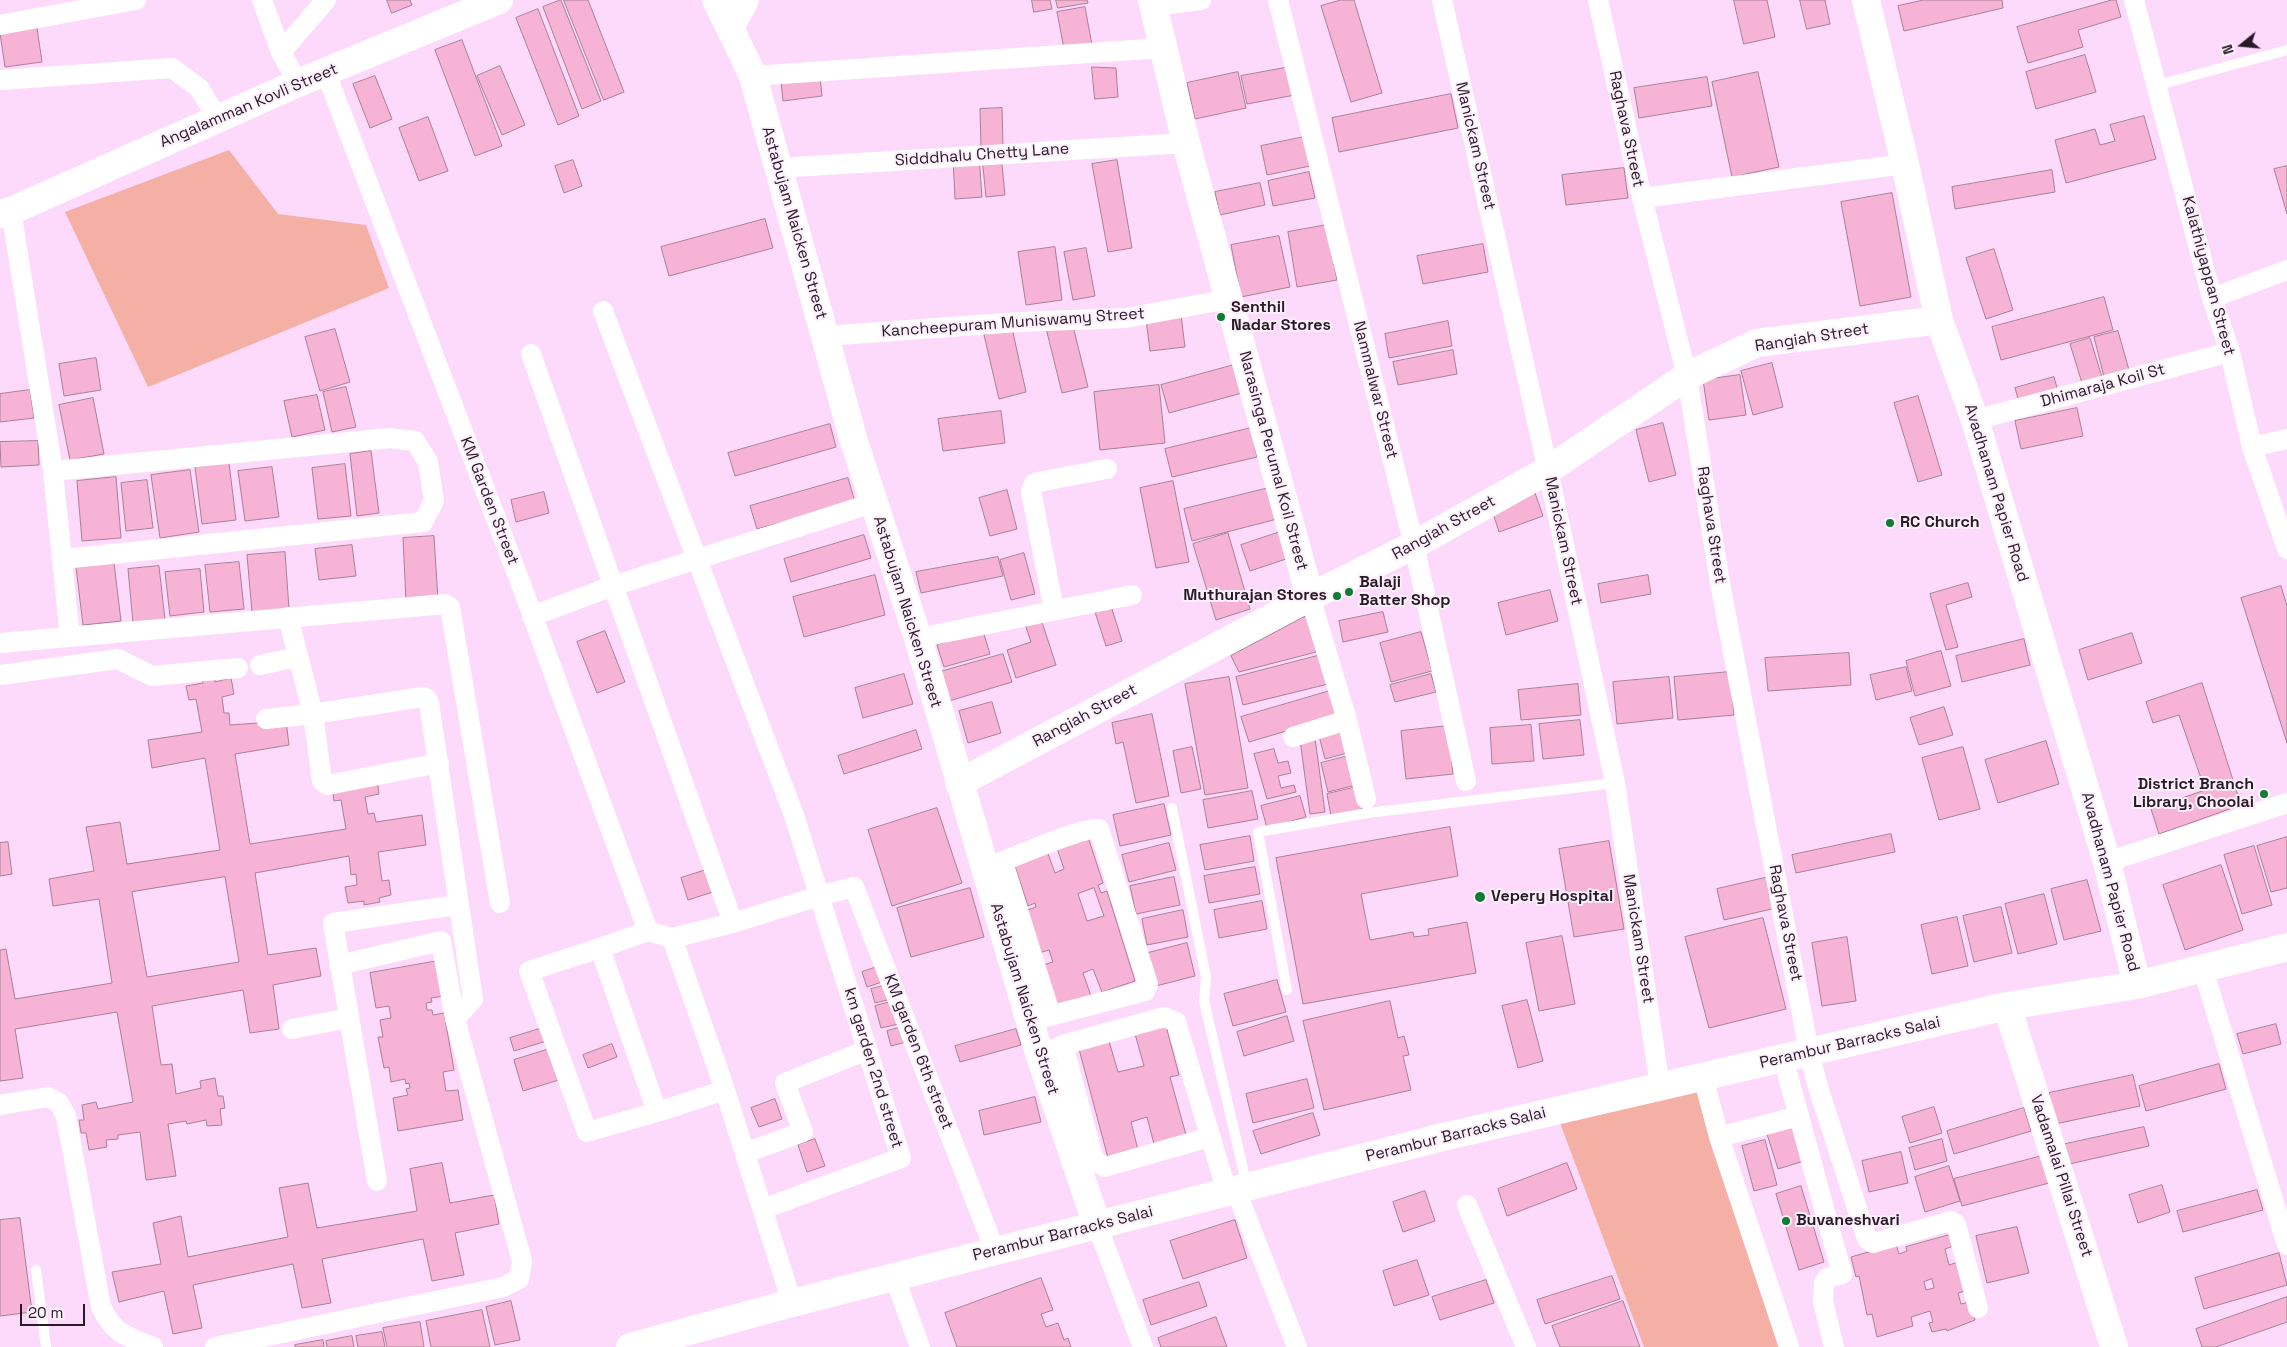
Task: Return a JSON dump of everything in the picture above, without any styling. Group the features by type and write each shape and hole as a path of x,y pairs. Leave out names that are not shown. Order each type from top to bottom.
{"street":[{"path":"0,25 136,0"},
{"path":"262,0 281,52 298,84"},
{"path":"281,52 326,0"},
{"name":"Angalamman Kovli Street","path":"4,210 499,0"},
{"name":"Astabujam Naicken Street","path":"716,0 752,76 873,503 918,638 959,783 993,865 1051,1050 1097,1225"},
{"path":"730,28 745,0"},
{"path":"1152,3 1201,0"},
{"name":"Nammalwar Street","path":"1278,0 1414,545 1466,781"},
{"name":"Manickam Street","path":"1442,0 1548,470 1615,783 1660,1087"},
{"name":"Raghava Street","path":"1598,0 1642,198 1687,376 1720,583 1809,1052 1818,1087 1867,1239 1872,1243 1951,1220 1956,1224 1978,1308"},
{"name":"Avadhanam Papier Road","path":"1866,0 1906,164 1939,320 1976,420 2107,862 2137,985"},
{"name":"Kalathiyappan Street","path":"2134,0 2158,85 2212,298 2230,352 2252,447 2287,549"},
{"name":"Narasinga Perumal Koil Street","path":"1152,3 1186,143 1310,597 1347,720 1366,798"},
{"path":"752,76 1162,48"},
{"path":"0,80 172,68 199,88 218,118"},
{"name":"KM Garden Street","path":"326,73 532,616 648,931"},
{"name":"Sidddhalu Chetty Lane","path":"778,168 1186,143"},
{"path":"1642,198 1906,164"},
{"path":"4,210 53,471 70,637"},
{"path":"2212,298 2287,270"},
{"name":"Kancheepuram Muniswamy Street","path":"826,336 1019,322 1126,318 1229,299"},
{"name":"km garden 2nd street","path":"603,311 796,818 901,1158 763,1209"},
{"name":"Rangiah Street","path":"959,783 1310,597 1414,545 1548,470 1687,376 1756,343 1939,320"},
{"name":"Dhimaraja Koil St","path":"1976,420 2230,352"},
{"path":"531,354 733,923"},
{"path":"53,471 390,438 415,441 428,462 434,501 423,522 63,559"},
{"path":"2252,447 2287,439"},
{"path":"1054,610 1037,533 1032,487 1038,482 1107,469"},
{"path":"532,616 697,558 873,503"},
{"path":"918,638 1132,595"},
{"path":"0,644 445,604 450,607 500,903"},
{"path":"288,617 313,714 322,781 324,784 328,785 439,763"},
{"path":"260,665 298,657"},
{"path":"0,675 118,659 152,676 238,668"},
{"path":"266,719 313,714 424,697 427,699 439,763 473,999 455,1019"},
{"path":"1293,737 1347,720"},
{"path":"2107,862 2287,803"},
{"path":"993,865 1089,829 1099,829 1102,832 1148,989 1040,1019"},
{"name":"KM garden 6th street","path":"819,896 854,887 995,1251"},
{"path":"725,1090 588,1132 530,971 648,931 672,938 733,923 819,896"},
{"path":"377,1181 333,923 458,905"},
{"path":"672,938 725,1090 792,1302"},
{"path":"215,1347 503,1287 519,1279 522,1260 455,1019 441,941 339,966"},
{"name":"Perambur Barracks Salai","path":"630,1347 792,1302 1439,1138 2007,1006 2137,985 2287,947"},
{"path":"600,948 657,1112"},
{"path":"2202,968 2287,1245"},
{"name":"Vadamalai Pillai Street","path":"2007,1006 2114,1347"},
{"path":"1210,1138 1105,1167 1097,1164 1051,1050 1164,1017 1176,1022 1210,1138 1237,1190 1297,1347"},
{"path":"292,1029 349,1018"},
{"path":"745,1153 803,1132 785,1083 867,1050"},
{"path":"1783,1058 1842,1274 1828,1278 1823,1293 1834,1347"},
{"path":"1703,1077 1719,1137 1789,1347"},
{"path":"0,1105 48,1097 59,1103 66,1116 101,1307 110,1324 122,1334 153,1347"},
{"path":"1719,1137 1799,1116"},
{"path":"1467,1205 1526,1347"},
{"path":"1097,1225 1143,1347"},
{"path":"894,1276 920,1347"}],"lane":[{"path":"2158,85 2287,50"},
{"path":"1287,990 1258,832 1368,813 1615,783"},
{"path":"1172,808 1206,978 1204,1001 1237,1190"},
{"path":"36,1270 46,1347"}],"shaded area":[{"path":"229,150 278,214 366,225 389,288 148,387 65,212"},
{"path":"1708,1088 1789,1347 1644,1347 1560,1123"}],"building":[{"path":"387,0 410,0 412,5 392,13"},
{"path":"561,0 601,101 582,109 543,7"},
{"path":"564,0 588,0 624,92 604,100"},
{"path":"1032,0 1050,0 1052,9 1034,12"},
{"path":"1056,0 1087,0 1088,3 1058,8"},
{"path":"1341,0 1354,0 1382,93 1351,102 1321,6"},
{"path":"1734,0 1767,0 1775,37 1744,44"},
{"path":"1800,0 1825,0 1830,24 1807,29"},
{"path":"1924,0 2002,0 2003,8 1904,31 1898,6"},
{"path":"2116,0 2121,17 2078,30 2083,47 2028,63 2017,27"},
{"path":"1085,7 1092,45 1064,49 1057,12"},
{"path":"538,9 579,116 558,125 516,18"},
{"path":"37,28 42,62 5,67 0,33"},
{"path":"462,40 502,146 475,156 435,50"},
{"path":"2085,55 2096,92 2036,109 2026,72"},
{"path":"500,66 525,125 502,135 477,76"},
{"path":"1092,67 1116,68 1118,97 1095,99"},
{"path":"1290,67 1295,95 1247,104 1241,76"},
{"path":"1238,72 1246,108 1195,119 1187,83"},
{"path":"1758,72 1779,167 1732,177 1712,82"},
{"path":"375,76 392,119 370,128 353,84"},
{"path":"820,77 822,96 783,101 781,82"},
{"path":"1707,77 1712,106 1639,118 1634,88"},
{"path":"1451,94 1458,128 1339,152 1332,118"},
{"path":"1002,108 1003,146 981,147 980,109"},
{"path":"2144,116 2156,159 2066,183 2055,140 2095,129 2100,145 2115,141 2110,125"},
{"path":"428,117 448,171 419,181 399,128"},
{"path":"1304,137 1310,166 1267,175 1261,146"},
{"path":"1001,155 1005,195 986,197 982,157"},
{"path":"979,156 982,197 955,199 953,158"},
{"path":"573,160 582,186 564,193 555,166"},
{"path":"1117,160 1132,248 1108,252 1092,164"},
{"path":"2287,166 2287,214 2274,169"},
{"path":"1624,168 1628,198 1566,205 1562,175"},
{"path":"2052,170 2055,192 1955,209 1952,187"},
{"path":"1309,172 1315,198 1273,206 1268,181"},
{"path":"1260,183 1265,205 1220,215 1215,192"},
{"path":"1892,193 1911,297 1860,306 1841,202"},
{"path":"765,219 773,248 669,276 661,247"},
{"path":"1327,225 1337,280 1297,287 1288,232"},
{"path":"1279,236 1290,287 1241,297 1231,245"},
{"path":"1483,244 1488,272 1423,284 1417,256"},
{"path":"1055,247 1062,300 1026,305 1018,252"},
{"path":"1086,248 1095,296 1073,300 1064,252"},
{"path":"1994,249 2013,310 1986,319 1966,258"},
{"path":"2104,297 2113,330 2001,360 1992,327"},
{"path":"1181,315 1185,347 1150,351 1146,319"},
{"path":"1448,321 1452,346 1389,358 1385,334"},
{"path":"1072,322 1088,387 1062,393 1046,328"},
{"path":"1012,328 1026,392 999,399 984,335"},
{"path":"335,329 350,382 320,391 305,337"},
{"path":"2118,331 2129,370 2104,377 2094,337"},
{"path":"2090,338 2102,377 2082,383 2070,344"},
{"path":"1453,350 1457,374 1398,385 1393,362"},
{"path":"96,358 101,390 64,396 59,364"},
{"path":"1772,363 1783,407 1753,415 1741,371"},
{"path":"1234,365 1242,393 1169,413 1161,385"},
{"path":"1740,375 1746,415 1709,420 1703,380"},
{"path":"2054,377 2058,391 2019,402 2015,388"},
{"path":"1159,385 1165,443 1100,450 1094,392"},
{"path":"346,387 356,427 332,432 323,392"},
{"path":"30,390 34,418 0,422 0,394"},
{"path":"317,395 325,430 292,437 284,401"},
{"path":"1918,396 1942,475 1918,482 1894,403"},
{"path":"93,398 104,454 70,460 59,405"},
{"path":"2077,408 2083,436 2021,449 2015,421"},
{"path":"1001,411 1005,443 943,451 938,419"},
{"path":"1663,423 1676,475 1649,482 1636,430"},
{"path":"830,424 836,447 735,476 728,453"},
{"path":"1251,428 1257,457 1172,477 1165,449"},
{"path":"38,441 39,465 1,467 0,442"},
{"path":"371,451 379,513 357,516 350,454"},
{"path":"229,463 236,520 202,524 195,467"},
{"path":"345,464 351,516 318,519 312,468"},
{"path":"272,467 279,517 245,521 238,471"},
{"path":"190,470 199,532 160,538 151,475"},
{"path":"116,477 121,538 82,541 77,481"},
{"path":"848,478 855,502 757,529 750,506"},
{"path":"147,480 153,528 126,531 121,483"},
{"path":"1173,481 1189,562 1156,568 1140,488"},
{"path":"1269,488 1277,519 1192,541 1184,509"},
{"path":"1007,490 1017,529 990,536 979,498"},
{"path":"1534,490 1543,516 1499,532 1493,513"},
{"path":"544,492 549,513 516,522 511,500"},
{"path":"1283,531 1292,557 1250,571 1241,545"},
{"path":"1228,533 1250,609 1216,620 1193,544"},
{"path":"864,535 871,558 791,582 784,559"},
{"path":"434,536 438,600 406,601 403,538"},
{"path":"352,545 356,576 319,580 315,549"},
{"path":"285,552 289,609 252,612 247,555"},
{"path":"1024,553 1035,594 1011,600 1000,560"},
{"path":"998,557 1003,576 921,593 916,572"},
{"path":"239,562 244,609 210,612 205,565"},
{"path":"114,563 121,621 83,625 76,567"},
{"path":"159,566 165,620 133,623 128,569"},
{"path":"200,569 204,612 170,616 165,572"},
{"path":"875,575 885,615 804,637 793,597"},
{"path":"1648,575 1651,594 1601,603 1598,584"},
{"path":"1968,583 1972,597 1946,605 1958,647 1946,650 1930,594"},
{"path":"2281,586 2287,606 2287,743 2241,598"},
{"path":"1550,590 1558,621 1506,635 1498,603"},
{"path":"1110,603 1122,641 1106,646 1094,609"},
{"path":"1383,612 1388,632 1343,642 1339,621"},
{"path":"1308,615 1320,651 1239,672 1231,656"},
{"path":"1041,619 1056,665 1016,678 1007,650 1031,642 1025,624"},
{"path":"605,631 625,682 597,693 577,642"},
{"path":"983,631 990,654 944,667 937,645"},
{"path":"1421,632 1432,671 1391,682 1380,643"},
{"path":"2132,633 2142,663 2088,680 2079,650"},
{"path":"2024,639 2030,665 1962,682 1956,656"},
{"path":"1941,651 1951,686 1915,696 1906,661"},
{"path":"1849,653 1851,685 1768,691 1765,658"},
{"path":"1003,654 1012,682 949,701 940,672"},
{"path":"1321,655 1328,684 1243,705 1236,677"},
{"path":"1906,667 1912,691 1876,700 1870,675"},
{"path":"1730,672 1734,715 1678,720 1674,677"},
{"path":"904,674 913,704 863,718 855,688"},
{"path":"1431,674 1436,692 1395,702 1390,685"},
{"path":"215,676 215,682 231,678 234,694 222,697 224,713 229,713 230,725 286,721 289,745 235,754 250,844 346,829 341,800 334,801 332,786 377,779 379,794 365,797 368,814 374,813 376,822 422,815 426,845 378,852 382,881 389,880 391,895 379,898 380,902 364,905 364,901 348,903 345,887 357,885 356,874 351,875 349,856 255,873 268,955 316,948 321,976 273,985 279,1029 250,1033 243,990 152,1006 161,1065 172,1064 176,1094 201,1088 200,1081 215,1078 218,1096 223,1096 225,1108 220,1109 222,1125 207,1126 206,1120 187,1124 186,1121 168,1124 176,1176 146,1180 140,1132 118,1135 118,1139 106,1140 107,1147 89,1150 86,1133 81,1133 79,1120 84,1120 82,1105 96,1102 98,1109 133,1102 117,1012 15,1029 23,1078 0,1081 0,950 6,949 15,999 112,983 99,899 53,906 49,879 94,871 86,827 120,822 127,864 220,850 205,758 152,768 148,740 202,732 196,699 189,700 186,686 203,683 202,678","holes":["225,877 239,962 147,977 132,892"]},
{"path":"1229,677 1248,788 1205,795 1185,684"},
{"path":"1669,677 1673,718 1617,724 1613,682"},
{"path":"2202,683 2241,805 2159,834 2151,809 2205,790 2179,715 2153,723 2146,702"},
{"path":"1578,684 1581,715 1521,720 1518,690"},
{"path":"1330,691 1337,716 1249,742 1241,717"},
{"path":"992,702 1001,733 968,743 959,711"},
{"path":"1944,707 1953,735 1919,745 1910,718"},
{"path":"1152,714 1169,796 1136,803 1123,742 1116,744 1112,723"},
{"path":"1580,720 1584,755 1543,759 1539,724"},
{"path":"1531,725 1534,761 1492,764 1490,728"},
{"path":"1448,726 1453,774 1406,779 1401,731"},
{"path":"1345,729 1351,752 1325,759 1319,736"},
{"path":"916,730 922,749 844,774 838,756"},
{"path":"1315,738 1325,812 1310,814 1300,740"},
{"path":"2046,741 2059,784 1998,803 1985,760"},
{"path":"1192,747 1201,789 1181,793 1173,751"},
{"path":"1963,747 1980,809 1939,820 1922,758"},
{"path":"1274,749 1278,763 1288,761 1291,773 1278,776 1281,788 1294,785 1296,792 1267,799 1254,754"},
{"path":"1348,756 1356,785 1328,792 1321,763"},
{"path":"1357,787 1362,810 1331,816 1327,794"},
{"path":"1252,791 1258,819 1208,828 1203,800"},
{"path":"1300,796 1306,817 1267,828 1261,806"},
{"path":"1164,804 1171,835 1120,846 1113,815"},
{"path":"937,808 962,883 892,906 868,830"},
{"path":"1450,827 1458,876 1361,894 1370,940 1413,932 1414,937 1429,935 1428,929 1467,922 1476,973 1303,1004 1276,858"},
{"path":"1891,834 1895,852 1796,873 1792,855"},
{"path":"1250,836 1254,861 1205,870 1200,845"},
{"path":"1088,837 1103,883 1098,885 1101,893 1107,891 1135,981 1102,992 1093,969 1083,973 1091,996 1058,1008 1043,965 1053,962 1049,950 1039,953 1025,911 1036,907 1035,903 1028,906 1014,863 1047,851 1055,873 1064,869 1057,848","holes":["1094,888 1104,916 1087,921 1078,894"]},
{"path":"2287,837 2287,888 2271,892 2257,846"},
{"path":"1609,841 1624,929 1574,937 1559,849"},
{"path":"8,842 12,874 0,876 0,843"},
{"path":"1169,843 1176,870 1129,882 1122,855"},
{"path":"2254,846 2272,905 2242,914 2224,855"},
{"path":"2221,865 2243,930 2185,950 2163,885"},
{"path":"1255,867 1260,894 1209,903 1204,876"},
{"path":"709,869 716,891 688,900 681,878"},
{"path":"1174,877 1180,905 1136,914 1130,886"},
{"path":"1769,877 1776,908 1724,920 1717,889"},
{"path":"2087,880 2101,931 2064,940 2051,889"},
{"path":"970,888 984,937 911,957 897,908"},
{"path":"2044,894 2057,944 2018,954 2005,904"},
{"path":"1262,901 1267,929 1219,938 1214,910"},
{"path":"2001,907 2012,953 1974,962 1963,916"},
{"path":"1183,910 1188,937 1147,945 1142,919"},
{"path":"1957,917 1968,966 1932,974 1921,925"},
{"path":"1763,918 1786,1009 1709,1028 1685,937"},
{"path":"1562,936 1575,1004 1539,1011 1526,943"},
{"path":"1847,937 1856,1001 1822,1006 1812,943"},
{"path":"1187,943 1195,976 1156,986 1148,953"},
{"path":"438,961 444,996 431,998 432,1002 426,1003 427,1010 432,1010 433,1015 444,1013 454,1070 443,1072 446,1091 458,1090 463,1120 398,1131 393,1098 408,1095 406,1089 410,1088 409,1083 406,1084 405,1079 391,1082 389,1067 384,1068 378,1037 383,1037 380,1020 391,1018 389,1006 376,1008 370,973"},
{"path":"889,963 894,978 867,987 862,972"},
{"path":"1277,980 1286,1012 1233,1026 1224,994"},
{"path":"899,982 903,996 875,1003 871,989"},
{"path":"906,998 912,1021 881,1028 875,1006"},
{"path":"1527,1000 1543,1061 1518,1068 1502,1006"},
{"path":"1390,1001 1398,1038 1404,1036 1409,1055 1403,1056 1411,1090 1324,1110 1303,1021"},
{"path":"1287,1016 1294,1041 1244,1056 1237,1032"},
{"path":"913,1024 917,1039 891,1046 887,1031"},
{"path":"2276,1024 2281,1044 2243,1054 2237,1034"},
{"path":"1166,1026 1179,1075 1170,1077 1186,1135 1154,1144 1147,1117 1131,1122 1138,1150 1108,1158 1079,1049 1109,1041 1118,1072 1144,1066 1135,1034"},
{"path":"546,1027 550,1040 514,1051 510,1038"},
{"path":"1016,1029 1021,1045 960,1062 955,1046"},
{"path":"612,1044 617,1057 588,1068 583,1055"},
{"path":"553,1048 562,1079 523,1091 514,1060"},
{"path":"2219,1064 2226,1089 2146,1111 2139,1086"},
{"path":"2133,1075 2140,1106 2055,1124 2049,1093"},
{"path":"1307,1079 1314,1108 1253,1123 1246,1094"},
{"path":"1035,1097 1041,1122 984,1135 979,1111"},
{"path":"775,1099 782,1119 759,1127 751,1108"},
{"path":"1934,1107 1942,1133 1910,1143 1902,1117"},
{"path":"2024,1108 2031,1131 1954,1154 1947,1131"},
{"path":"1313,1113 1320,1135 1261,1154 1253,1131"},
{"path":"1795,1122 1807,1160 1778,1169 1766,1131"},
{"path":"2144,1127 2149,1146 2065,1165 2061,1145"},
{"path":"815,1139 825,1166 807,1172 798,1145"},
{"path":"1942,1139 1947,1161 1915,1170 1909,1148"},
{"path":"1765,1140 1777,1185 1754,1191 1742,1146"},
{"path":"1901,1152 1908,1183 1869,1192 1862,1161"},
{"path":"2042,1156 2049,1183 1962,1206 1954,1179"},
{"path":"442,1163 450,1203 494,1195 499,1224 455,1233 464,1275 432,1281 423,1239 322,1259 331,1303 302,1308 293,1264 193,1285 202,1328 173,1334 164,1291 119,1302 112,1272 161,1264 153,1223 181,1216 188,1257 288,1237 279,1188 308,1183 317,1228 417,1211 410,1169"},
{"path":"1567,1163 1577,1189 1507,1216 1498,1189"},
{"path":"1949,1166 1960,1201 1925,1212 1915,1177"},
{"path":"2162,1185 2170,1212 2138,1223 2129,1195"},
{"path":"1801,1186 1824,1262 1799,1270 1776,1194"},
{"path":"2257,1190 2263,1210 2183,1232 2177,1211"},
{"path":"1425,1191 1435,1221 1403,1232 1393,1202"},
{"path":"20,1218 32,1312 0,1316 0,1220"},
{"path":"1235,1220 1247,1258 1183,1279 1170,1241"},
{"path":"2017,1227 2029,1273 1987,1283 1976,1236"},
{"path":"1953,1234 1956,1245 1945,1249 1949,1265 1961,1261 1969,1290 1958,1293 1961,1304 1970,1302 1975,1320 1947,1331 1946,1329 1932,1332 1929,1323 1933,1322 1930,1311 1911,1317 1913,1326 1877,1337 1872,1314 1867,1315 1859,1276 1856,1277 1851,1257 1896,1244 1899,1254 1907,1251 1906,1247","holes":["1932,1279 1934,1288 1926,1290 1924,1282"]},
{"path":"2279,1253 2287,1285 2204,1309 2195,1278"},
{"path":"1417,1260 1429,1295 1394,1306 1383,1271"},
{"path":"1612,1276 1620,1299 1545,1324 1537,1300"},
{"path":"1041,1278 1053,1310 1041,1314 1046,1327 1058,1323 1064,1340 1068,1338 1071,1347 957,1347 945,1313"},
{"path":"1486,1280 1494,1303 1440,1320 1432,1297"},
{"path":"1199,1282 1207,1306 1151,1325 1143,1300"},
{"path":"2287,1297 2287,1322 2216,1347 2202,1347 2196,1329"},
{"path":"511,1301 520,1340 495,1345 486,1307"},
{"path":"1623,1301 1640,1347 1560,1347 1552,1326"},
{"path":"482,1310 490,1347 431,1347 426,1321"},
{"path":"1216,1317 1227,1347 1161,1347 1158,1338"},
{"path":"420,1322 424,1347 387,1347 383,1328"},
{"path":"382,1332 385,1347 358,1347 356,1336"},
{"path":"352,1336 354,1347 327,1347 326,1341"},
{"path":"323,1340 324,1347 295,1347 295,1345"}],"place":[{"name":"Senthil Nadar Stores","path":"1221,317"},
{"name":"RC Church","path":"1890,523"},
{"name":"Balaji Batter Shop","path":"1349,592"},
{"name":"Muthurajan Stores","path":"1337,596"},
{"name":"District Branch Library, Choolai","path":"2264,794"},
{"name":"Vepery Hospital","path":"1480,897"},
{"name":"Buvaneshvari","path":"1786,1221"}]}
